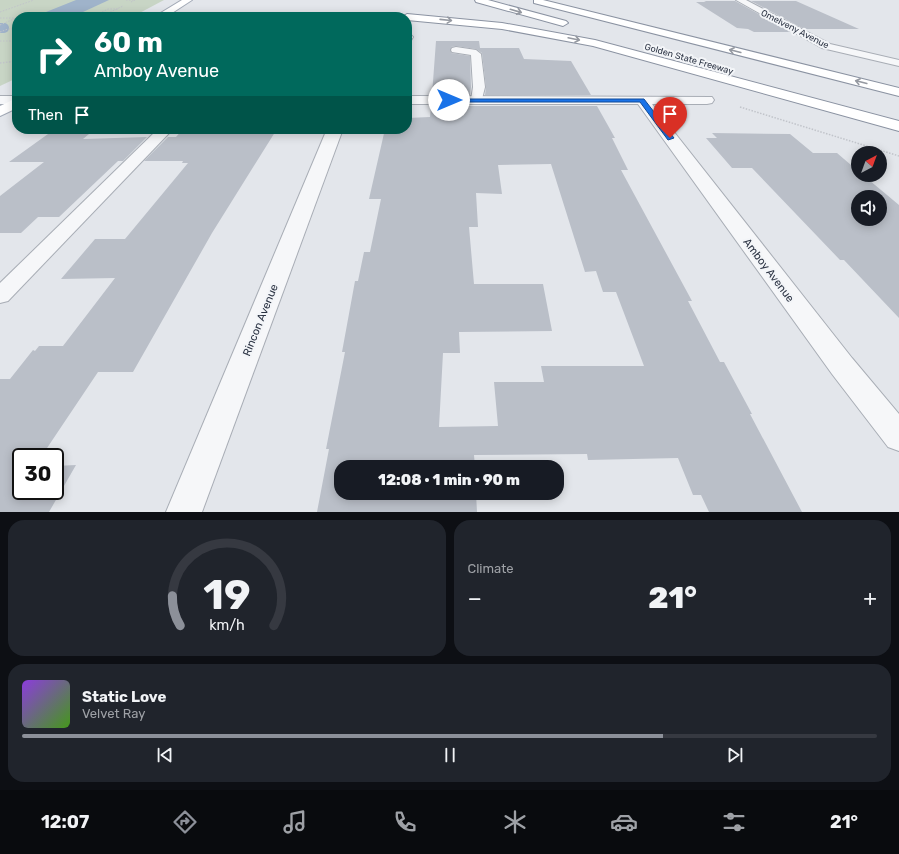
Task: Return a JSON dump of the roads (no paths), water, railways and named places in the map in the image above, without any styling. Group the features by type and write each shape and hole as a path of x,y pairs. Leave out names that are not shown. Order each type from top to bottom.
{"main road":[{"path":"170,11 188,0"},
{"name":"Golden State Freeway","path":"479,0 899,118"},
{"name":"Golden State Freeway","path":"532,0 899,92"},
{"path":"565,0 651,24 687,39"},
{"path":"170,11 254,11 290,8"},
{"path":"412,17 482,23 551,34 595,44 899,126"},
{"path":"0,112 12,104"}],"street":[{"name":"Omelveny Avenue","path":"740,0 826,46 899,63"},
{"path":"0,100 12,101"},
{"path":"412,100 707,100"},
{"name":"Amboy Avenue","path":"642,100 842,366 899,437"},
{"name":"Rincon Avenue","path":"184,512 333,134"}],"lane":[{"path":"456,50 476,54 479,87 477,100"},
{"path":"0,296 161,134"}],"water":[{"path":"76,0 109,0 83,12 46,12"}]}
